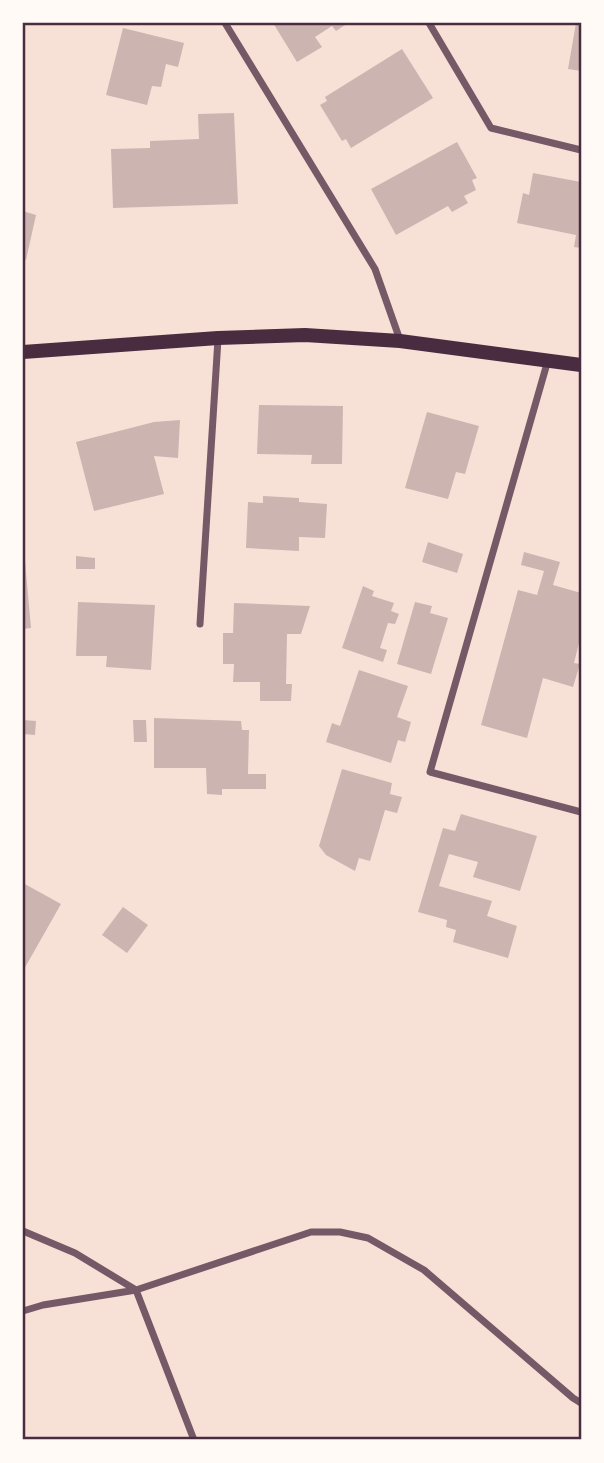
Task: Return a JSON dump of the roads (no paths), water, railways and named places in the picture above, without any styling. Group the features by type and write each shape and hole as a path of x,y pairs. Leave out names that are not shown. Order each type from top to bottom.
{"main road":[{"path":"23,352 218,338 305,335 400,341 581,365"}],"street":[{"path":"225,23 375,269 400,341"},
{"path":"429,23 491,128 581,150"},
{"path":"200,624 218,338"},
{"path":"548,359 430,772 581,812"},
{"path":"23,1231 75,1253 136,1290 194,1440"},
{"path":"23,1311 43,1305 136,1290 311,1232 340,1232 368,1238 424,1270 581,1403"}]}
